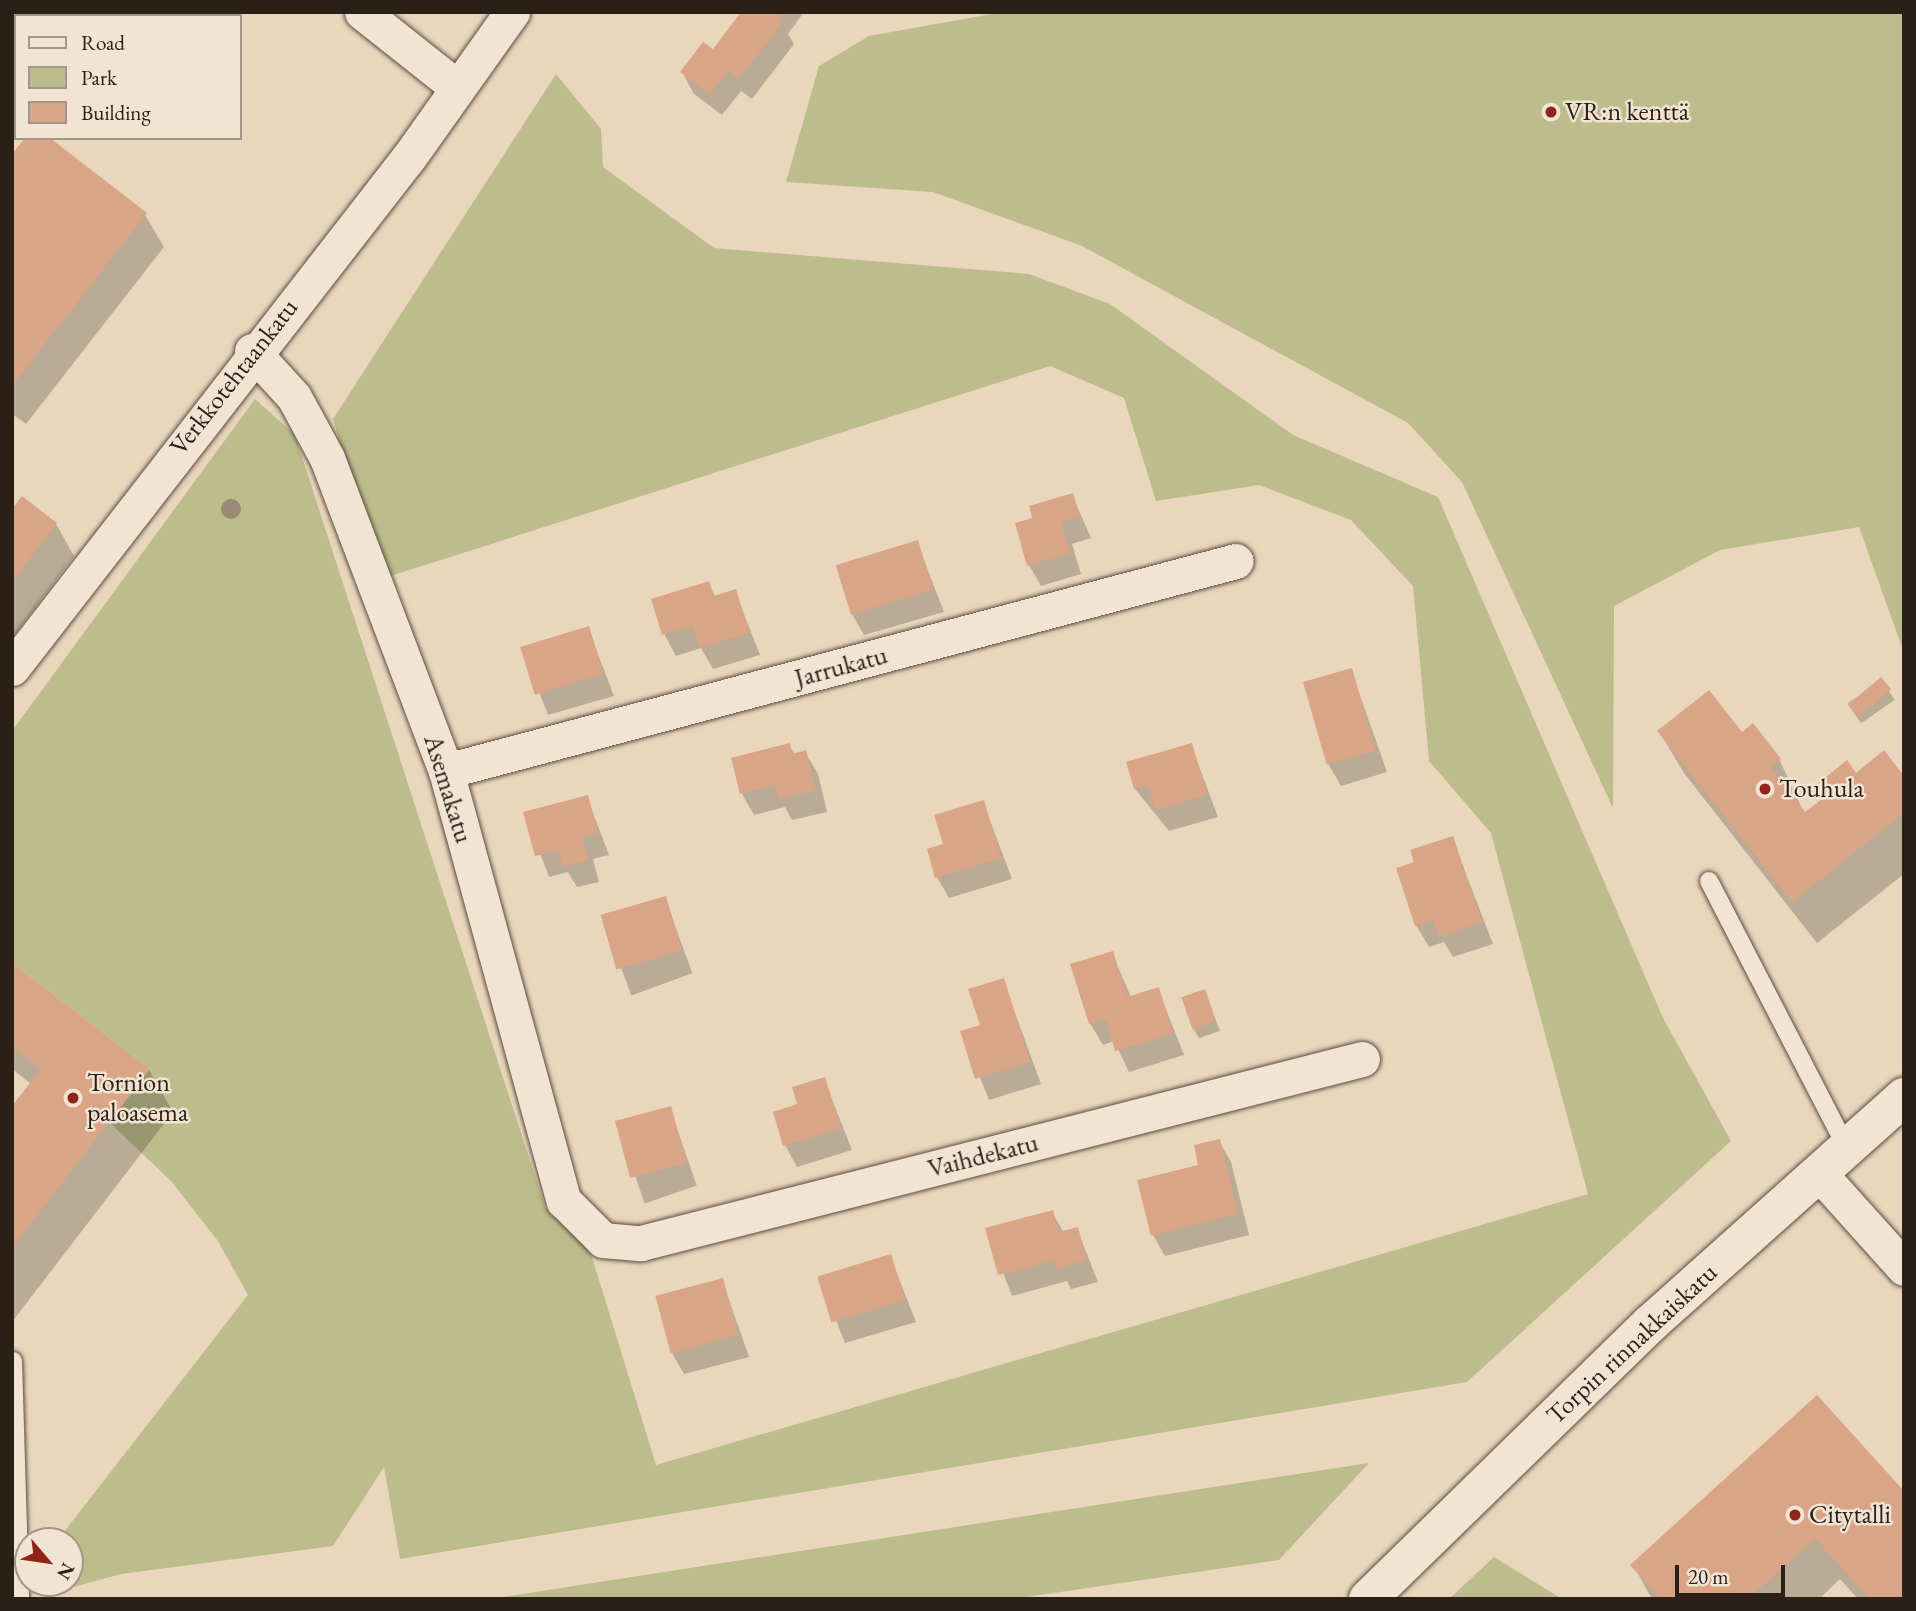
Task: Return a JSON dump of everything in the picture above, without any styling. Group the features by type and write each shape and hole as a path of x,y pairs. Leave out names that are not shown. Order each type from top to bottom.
{"main road":[{"name":"Torpin rinnakkaiskatu","path":"1368,1599 1650,1324 1818,1172 1845,1144 1904,1097"}],"street":[{"path":"362,12 458,88"},
{"name":"Verkkotehtaankatu","path":"12,668 252,351 458,88 512,12"},
{"name":"Asemakatu","path":"252,351 295,397 327,458 446,771 564,1201 603,1240"},
{"name":"Jarrukatu","path":"446,771 1236,561"},
{"name":"Vaihdekatu","path":"603,1240 641,1243 1363,1059"},
{"path":"1818,1172 1904,1268"}],"lane":[{"path":"1709,881 1845,1144"},
{"path":"13,1361 15,1527"}],"green space":[{"path":"1003,12 1904,12 1904,653 1859,527 1720,550 1614,606 1613,808 1462,482 1408,423 1082,246 933,192 786,182 819,66 869,36"},
{"path":"556,74 601,129 603,167 714,248 1029,274 1110,304 1293,435 1438,497 1663,1018 1731,1141 1467,1382 400,1559 384,1467 333,1546 121,1574 84,1584 84,1527 68,1527 248,1295 218,1241 171,1181 109,1122 150,1069 12,963 12,731 255,399 295,435 545,1207 587,1241 656,1465 1588,1194 1491,833 1429,761 1413,586 1351,520 1259,485 1156,501 1124,398 1050,366 381,579 333,419"},
{"path":"1369,1463 1279,1560 1013,1599 490,1599"},
{"path":"1494,1557 1562,1599 1449,1599"}],"building":[{"path":"741,12 776,12 783,22 739,79 728,70 710,95 680,72 703,42 713,49"},
{"path":"23,140 53,140 147,213 12,386 12,154"},
{"path":"1073,493 1080,516 1061,522 1070,553 1027,566 1015,523 1032,518 1029,506"},
{"path":"22,496 57,523 12,582 12,509"},
{"path":"918,540 933,590 851,615 836,565"},
{"path":"709,581 714,596 736,589 749,633 699,648 693,626 662,635 651,599"},
{"path":"589,626 604,674 535,695 520,647"},
{"path":"1352,668 1376,751 1327,765 1303,682"},
{"path":"1881,677 1891,689 1858,717 1848,705"},
{"path":"1709,690 1742,732 1753,723 1781,759 1770,767 1805,812 1825,797 1816,785 1847,760 1856,773 1884,750 1904,776 1904,813 1792,902 1657,731"},
{"path":"790,743 792,754 806,750 816,790 778,800 775,785 740,794 731,758"},
{"path":"1192,743 1207,795 1155,810 1148,786 1134,789 1126,762"},
{"path":"588,795 598,833 582,837 588,860 563,867 559,850 535,856 523,812"},
{"path":"984,800 1001,858 935,878 927,849 943,844 934,815"},
{"path":"1453,836 1482,922 1439,937 1433,920 1415,926 1396,868 1414,862 1410,850"},
{"path":"666,896 682,951 616,970 601,915"},
{"path":"1113,951 1127,997 1159,987 1173,1034 1115,1051 1106,1019 1089,1024 1070,964"},
{"name":"Tornion paloasema","path":"12,963 150,1069 12,1248 12,1106 41,1069 12,1047"},
{"path":"1004,978 1030,1062 975,1079 960,1031 980,1025 968,989"},
{"path":"1205,989 1216,1021 1192,1029 1181,997"},
{"path":"825,1077 841,1128 783,1146 773,1112 797,1104 792,1087"},
{"path":"671,1106 686,1163 630,1178 615,1121"},
{"path":"1220,1139 1238,1214 1151,1236 1137,1180 1198,1165 1194,1145"},
{"path":"1053,1210 1059,1232 1078,1227 1087,1260 1057,1268 1056,1260 998,1275 985,1228"},
{"path":"891,1254 905,1300 831,1322 817,1277"},
{"path":"723,1278 738,1335 671,1353 655,1296"},
{"name":"Citytalli","path":"1817,1395 1904,1491 1904,1599 1870,1599 1815,1538 1748,1599 1661,1599 1630,1565"}],"place":[{"name":"VR:n kenttä","path":"1551,112"},
{"name":"Touhula","path":"1765,789"},
{"name":"Tornion paloasema","path":"73,1098"},
{"name":"Citytalli","path":"1795,1515"}]}
